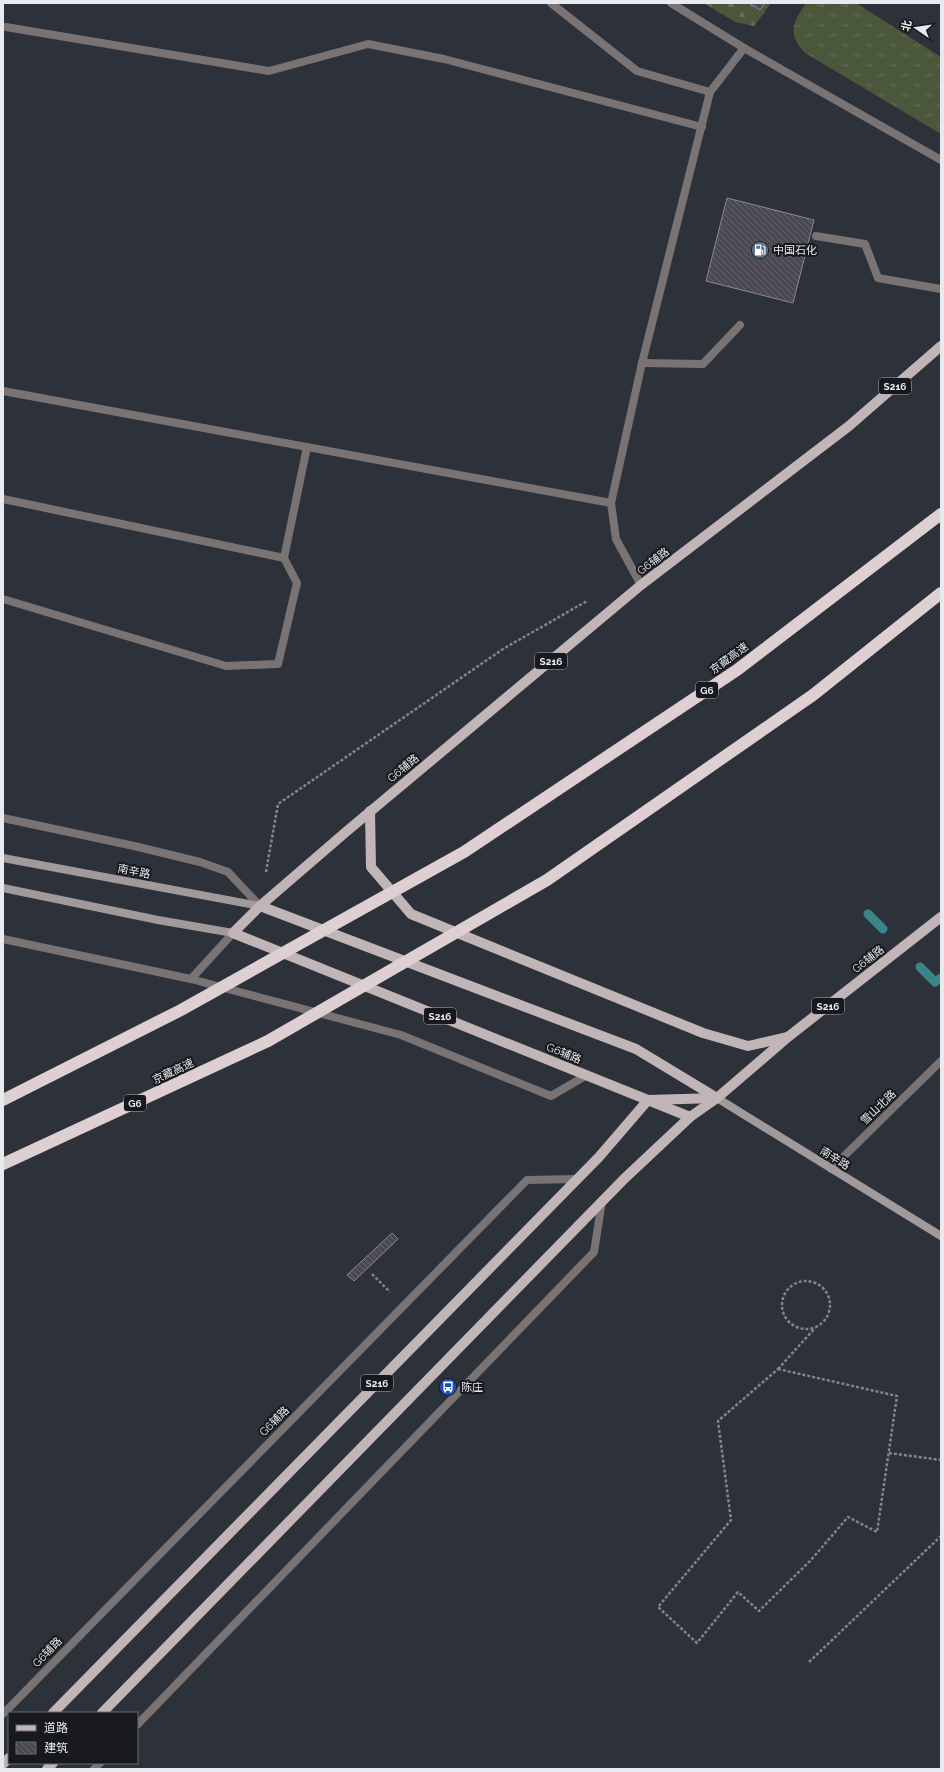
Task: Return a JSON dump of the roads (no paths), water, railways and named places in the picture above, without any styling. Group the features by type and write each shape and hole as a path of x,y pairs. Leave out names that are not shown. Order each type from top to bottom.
{"highway":[{"name":"京藏高速","path":"3,1100 181,1010 464,852 737,670 941,514"},
{"name":"京藏高速","path":"3,1164 268,1041 547,880 813,695 941,593"}],"main road":[{"name":"G6辅路","path":"717,1098 648,1100 233,933 260,906 370,811 641,585 849,426 941,346"},
{"path":"370,811 371,867 410,914 703,1033 748,1046 788,1037"},
{"name":"南辛路","path":"3,858 260,906"},
{"path":"3,888 158,920 233,933"},
{"path":"260,906 636,1049 717,1098"},
{"name":"G6辅路","path":"103,1712 602,1201 690,1117 717,1098 788,1037 941,917"},
{"name":"南辛路","path":"717,1098 941,1236"},
{"path":"648,1100 690,1117"},
{"name":"S216","path":"54,1712 599,1157 648,1100"}],"street":[{"path":"551,3 637,71 710,92"},
{"path":"671,3 744,48 941,160"},
{"path":"6,27 269,70 368,44 444,59 702,127"},
{"path":"641,585 616,539 611,503 642,363 710,92 744,48"},
{"path":"816,236 865,244 878,278 941,289"},
{"path":"642,363 703,364 740,325"},
{"path":"3,391 611,503"},
{"path":"3,599 226,666 278,664 297,583 284,558 307,447"},
{"path":"3,499 284,558"},
{"path":"3,818 134,846 200,862 228,872 260,906"},
{"path":"191,979 233,933"},
{"path":"3,939 191,979 401,1035 551,1096 587,1075"},
{"name":"雪山北路","path":"831,1169 941,1061"},
{"name":"G6辅路","path":"3,1714 527,1180 577,1179"},
{"path":"138,1724 594,1252 602,1201"}],"waterway":[{"path":"868,914 883,929"},
{"path":"920,967 935,982 941,978"}],"place":[{"name":"中国石化","path":"760,250"},
{"name":"陈庄","path":"448,1387"}]}
